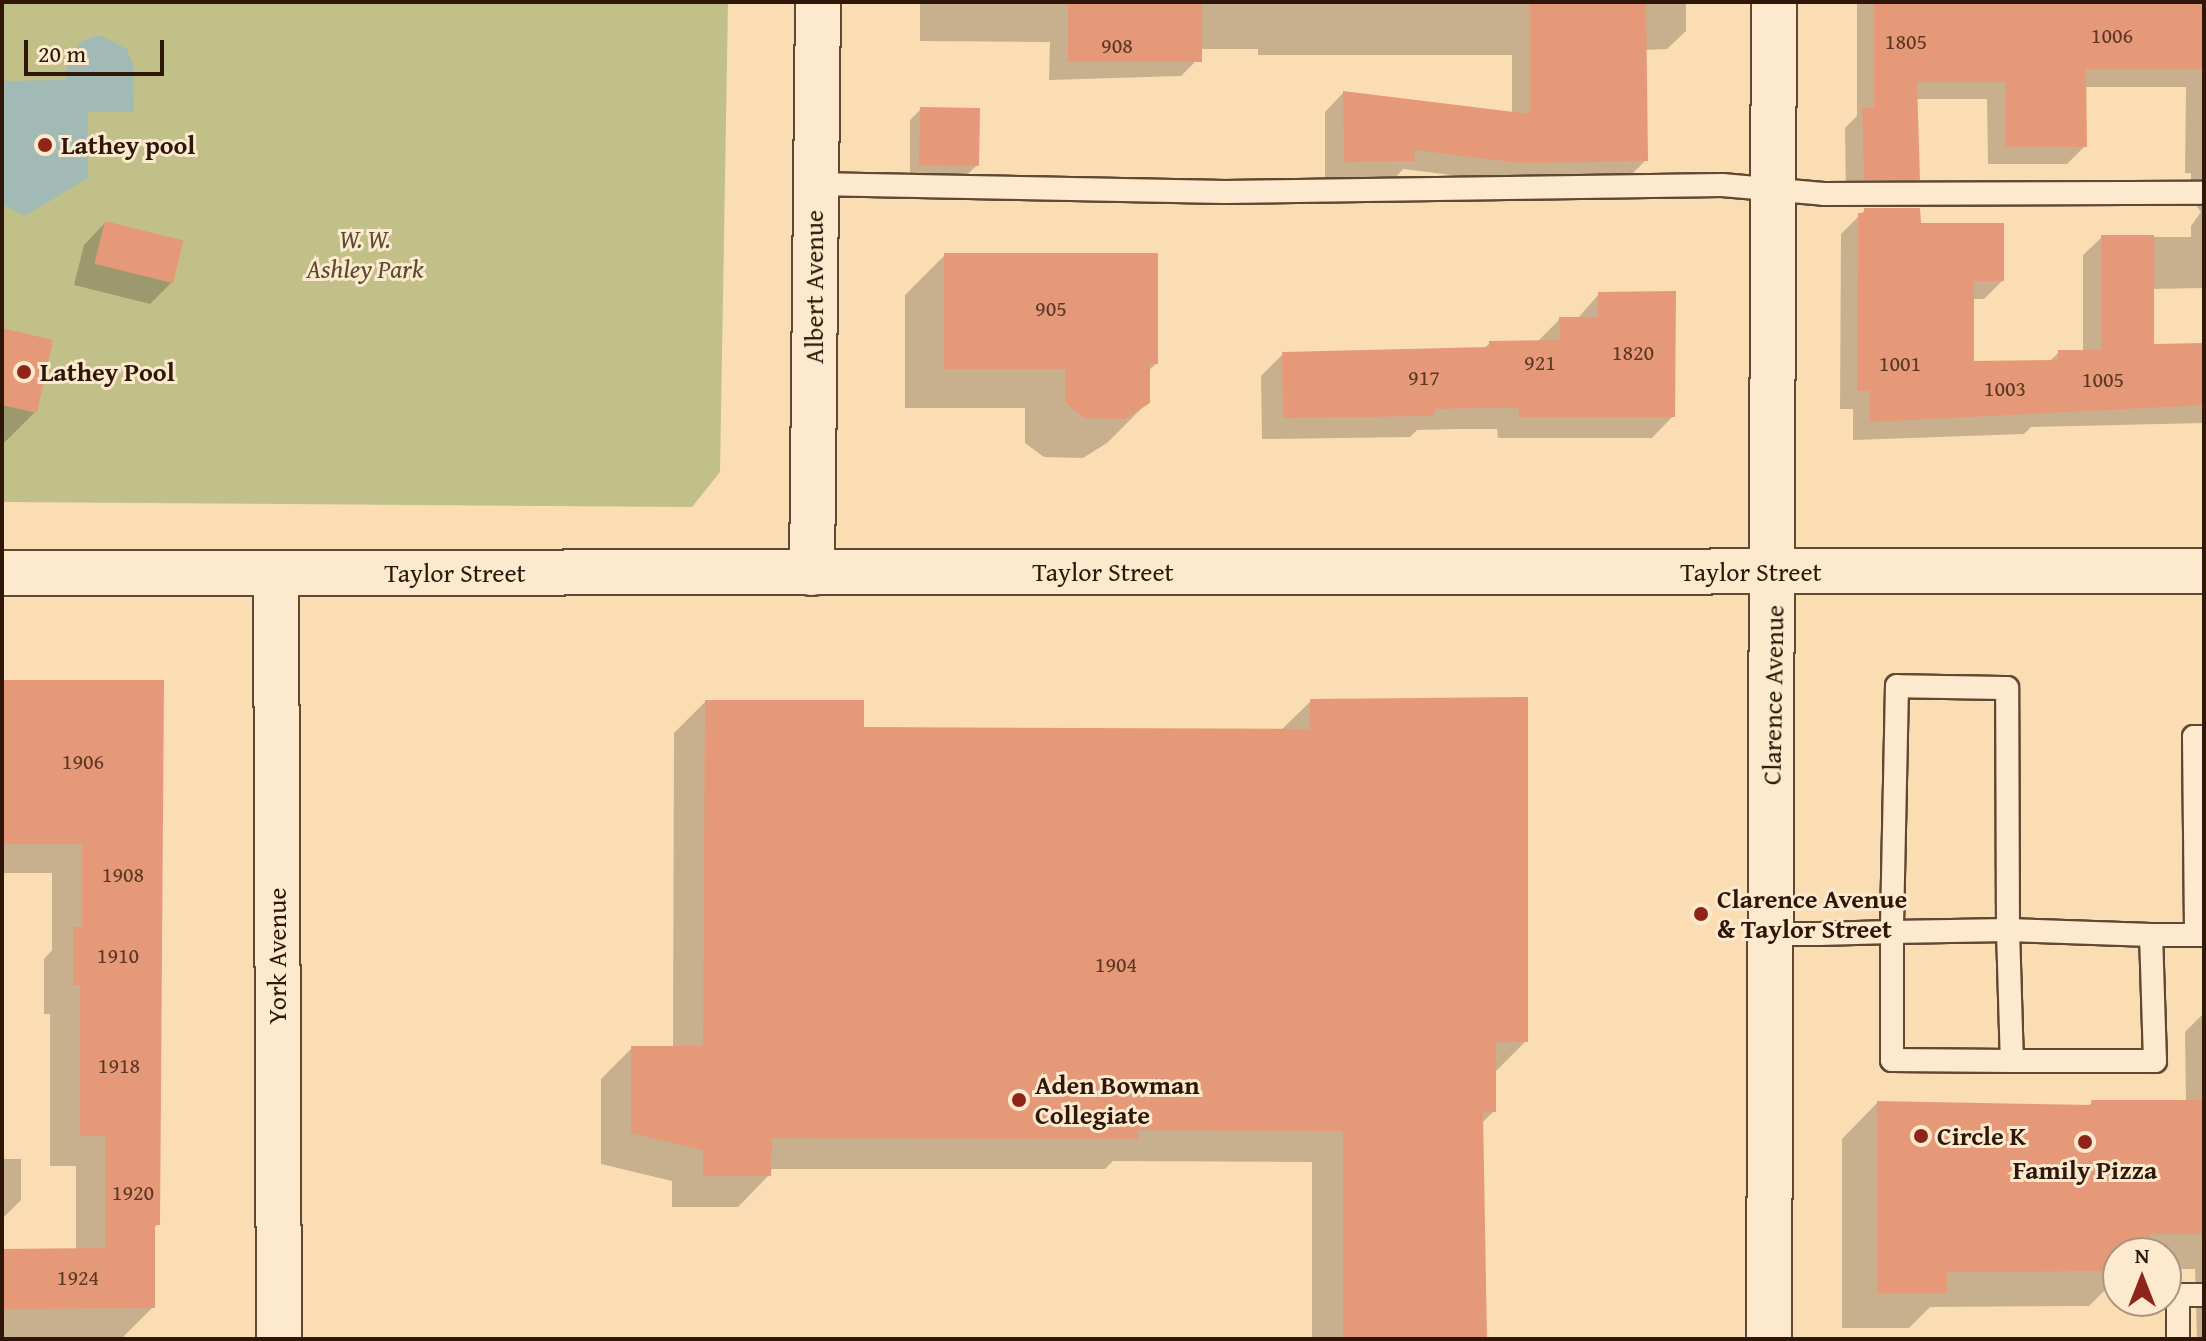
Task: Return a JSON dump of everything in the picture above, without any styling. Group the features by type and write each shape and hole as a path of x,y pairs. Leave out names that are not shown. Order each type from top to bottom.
{"main road":[{"name":"Albert Avenue","path":"812,573 818,2"},
{"name":"Clarence Avenue","path":"1769,1339 1774,2"},
{"name":"Taylor Street","path":"2,573 2204,571"},
{"name":"York Avenue","path":"276,573 279,1339"}],"lane":[{"path":"814,184 1225,192 1722,185 1824,194 2204,193"},
{"path":"2012,1061 2007,688 1897,686 1892,1060 2012,1061 2155,1061 2151,935"},
{"path":"1771,934 2008,930 2200,935 2194,737 2204,737"},
{"path":"2178,1339 2178,1295 2204,1295"}],"green space":[{"name":"W. W. Ashley Park","path":"2,2 728,2 720,472 692,507 2,502"}],"water":[{"name":"Lathey pool","path":"100,35 127,49 133,65 134,112 88,112 88,178 25,216 2,204 2,81 65,80 69,55 83,40"}],"building":[{"path":"1068,2 1202,2 1202,62 1068,62"},
{"path":"1530,2 1646,2 1648,161 1520,163 1414,150 1415,161 1344,162 1343,91 1530,114"},
{"path":"1874,2 2204,2 2204,69 2086,69 2087,147 2005,147 2005,82 1917,82 1920,180 1864,180 1862,108 1874,108"},
{"path":"920,107 980,108 979,166 919,165"},
{"path":"1864,208 1920,208 1921,223 2004,223 2004,281 1974,281 1974,361 2058,360 2058,350 2101,350 2101,235 2154,235 2154,344 2204,343 2204,405 1870,422 1870,391 1857,391 1858,213 1864,213"},
{"path":"105,221 184,241 173,283 94,264"},
{"path":"944,253 1158,253 1158,364 1150,364 1150,403 1125,419 1084,418 1065,402 1065,369 944,369"},
{"path":"1676,291 1675,417 1519,417 1518,408 1479,408 1434,409 1434,416 1283,418 1282,352 1489,347 1489,341 1560,340 1559,317 1598,317 1598,292"},
{"name":"Lathey Pool","path":"2,328 53,340 37,413 2,405"},
{"path":"2,680 164,680 160,1225 155,1225 155,1308 2,1309 2,1249 105,1248 105,1136 80,1136 80,985 73,985 73,927 82,927 82,844 2,844"},
{"path":"1528,697 1528,1042 1496,1042 1496,1112 1483,1112 1487,1339 1343,1339 1343,1131 1138,1130 1138,1139 772,1138 771,1176 703,1176 703,1150 631,1133 631,1046 703,1046 705,700 864,700 864,727 1310,729 1310,699"},
{"path":"2091,1100 2204,1100 2204,1234 2102,1237 2102,1271 1947,1272 1947,1293 1877,1293 1877,1101 2092,1105"}],"place":[{"name":"Lathey pool","path":"45,145"},
{"name":"Lathey Pool","path":"24,372"},
{"name":"Clarence Avenue & Taylor Street","path":"1701,914"},
{"name":"Aden Bowman Collegiate","path":"1019,1100"},
{"name":"Circle K","path":"1921,1136"},
{"name":"Family Pizza","path":"2085,1142"}]}
